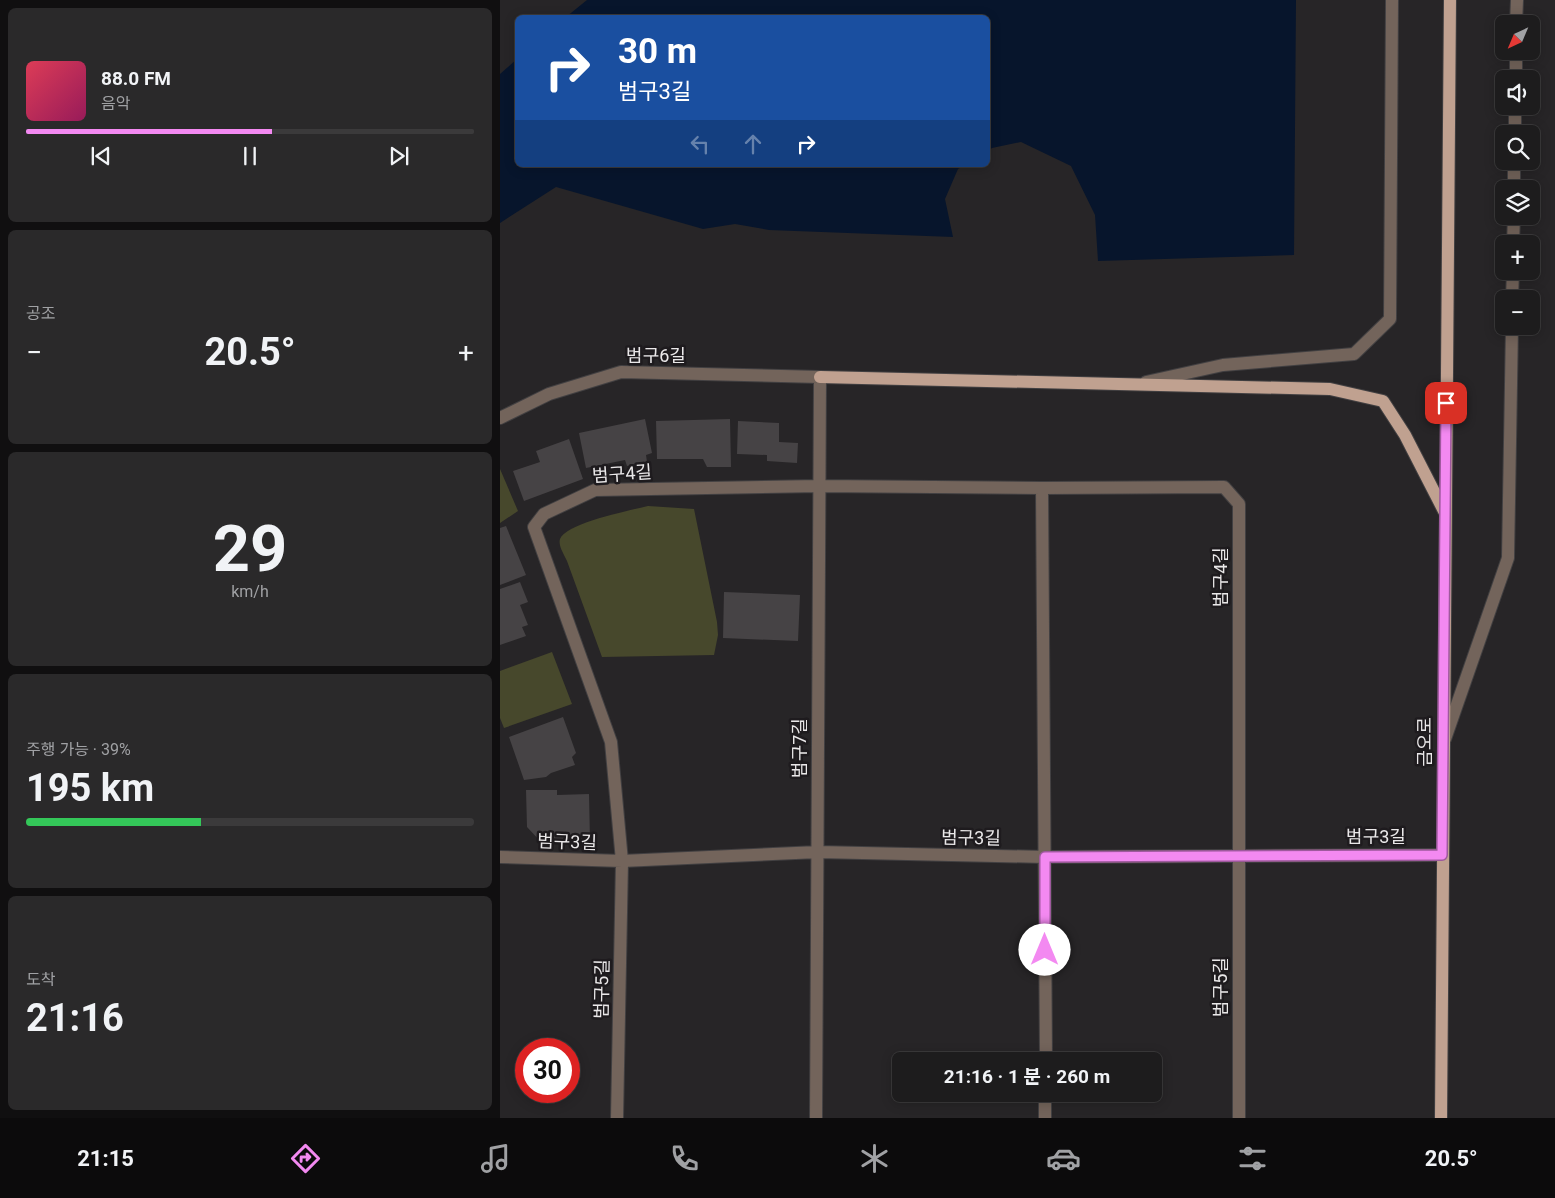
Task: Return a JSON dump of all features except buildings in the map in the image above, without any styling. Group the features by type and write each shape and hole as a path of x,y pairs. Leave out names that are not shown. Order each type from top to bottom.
{"main road":[{"name":"금오로","path":"1441,1118 1450,0"},
{"path":"820,377 1330,389 1383,401 1405,435 1445,512"}],"street":[{"path":"1135,385 1222,364 1354,354 1390,319 1392,0"},
{"path":"1516,15 1517,0"},
{"path":"1443,746 1508,558 1512,335"},
{"name":"범구6길","path":"500,418 549,394 621,372 820,377"},
{"name":"범구7길","path":"816,1118 820,377"},
{"name":"범구4길","path":"622,861 611,742 534,527 544,514 595,490 819,486 1224,487 1239,504 1239,855"},
{"path":"1042,488 1046,1052"},
{"name":"범구3길","path":"500,857 622,861 818,852 1045,857 1442,855"},
{"name":"범구5길","path":"1239,855 1239,1118"},
{"name":"범구5길","path":"618,1118 622,861"},
{"path":"1045,1118 1046,1102"}],"green space":[{"path":"500,469 518,511 500,523"},
{"path":"648,506 694,509 717,622 718,635 714,655 602,657 561,547 560,539 565,533 586,523"},
{"path":"552,652 572,704 504,728 500,718 500,671"}],"water":[{"path":"587,0 1296,0 1294,255 1098,261 1095,215 1071,166 1021,142 990,150 990,15 568,15"},
{"path":"515,61 515,167 962,167 958,169 945,199 953,237 769,230 735,224 703,229 556,187 500,223 500,74"}],"route":[{"path":"1045,950 1045,857 1442,855 1446,403"}]}
